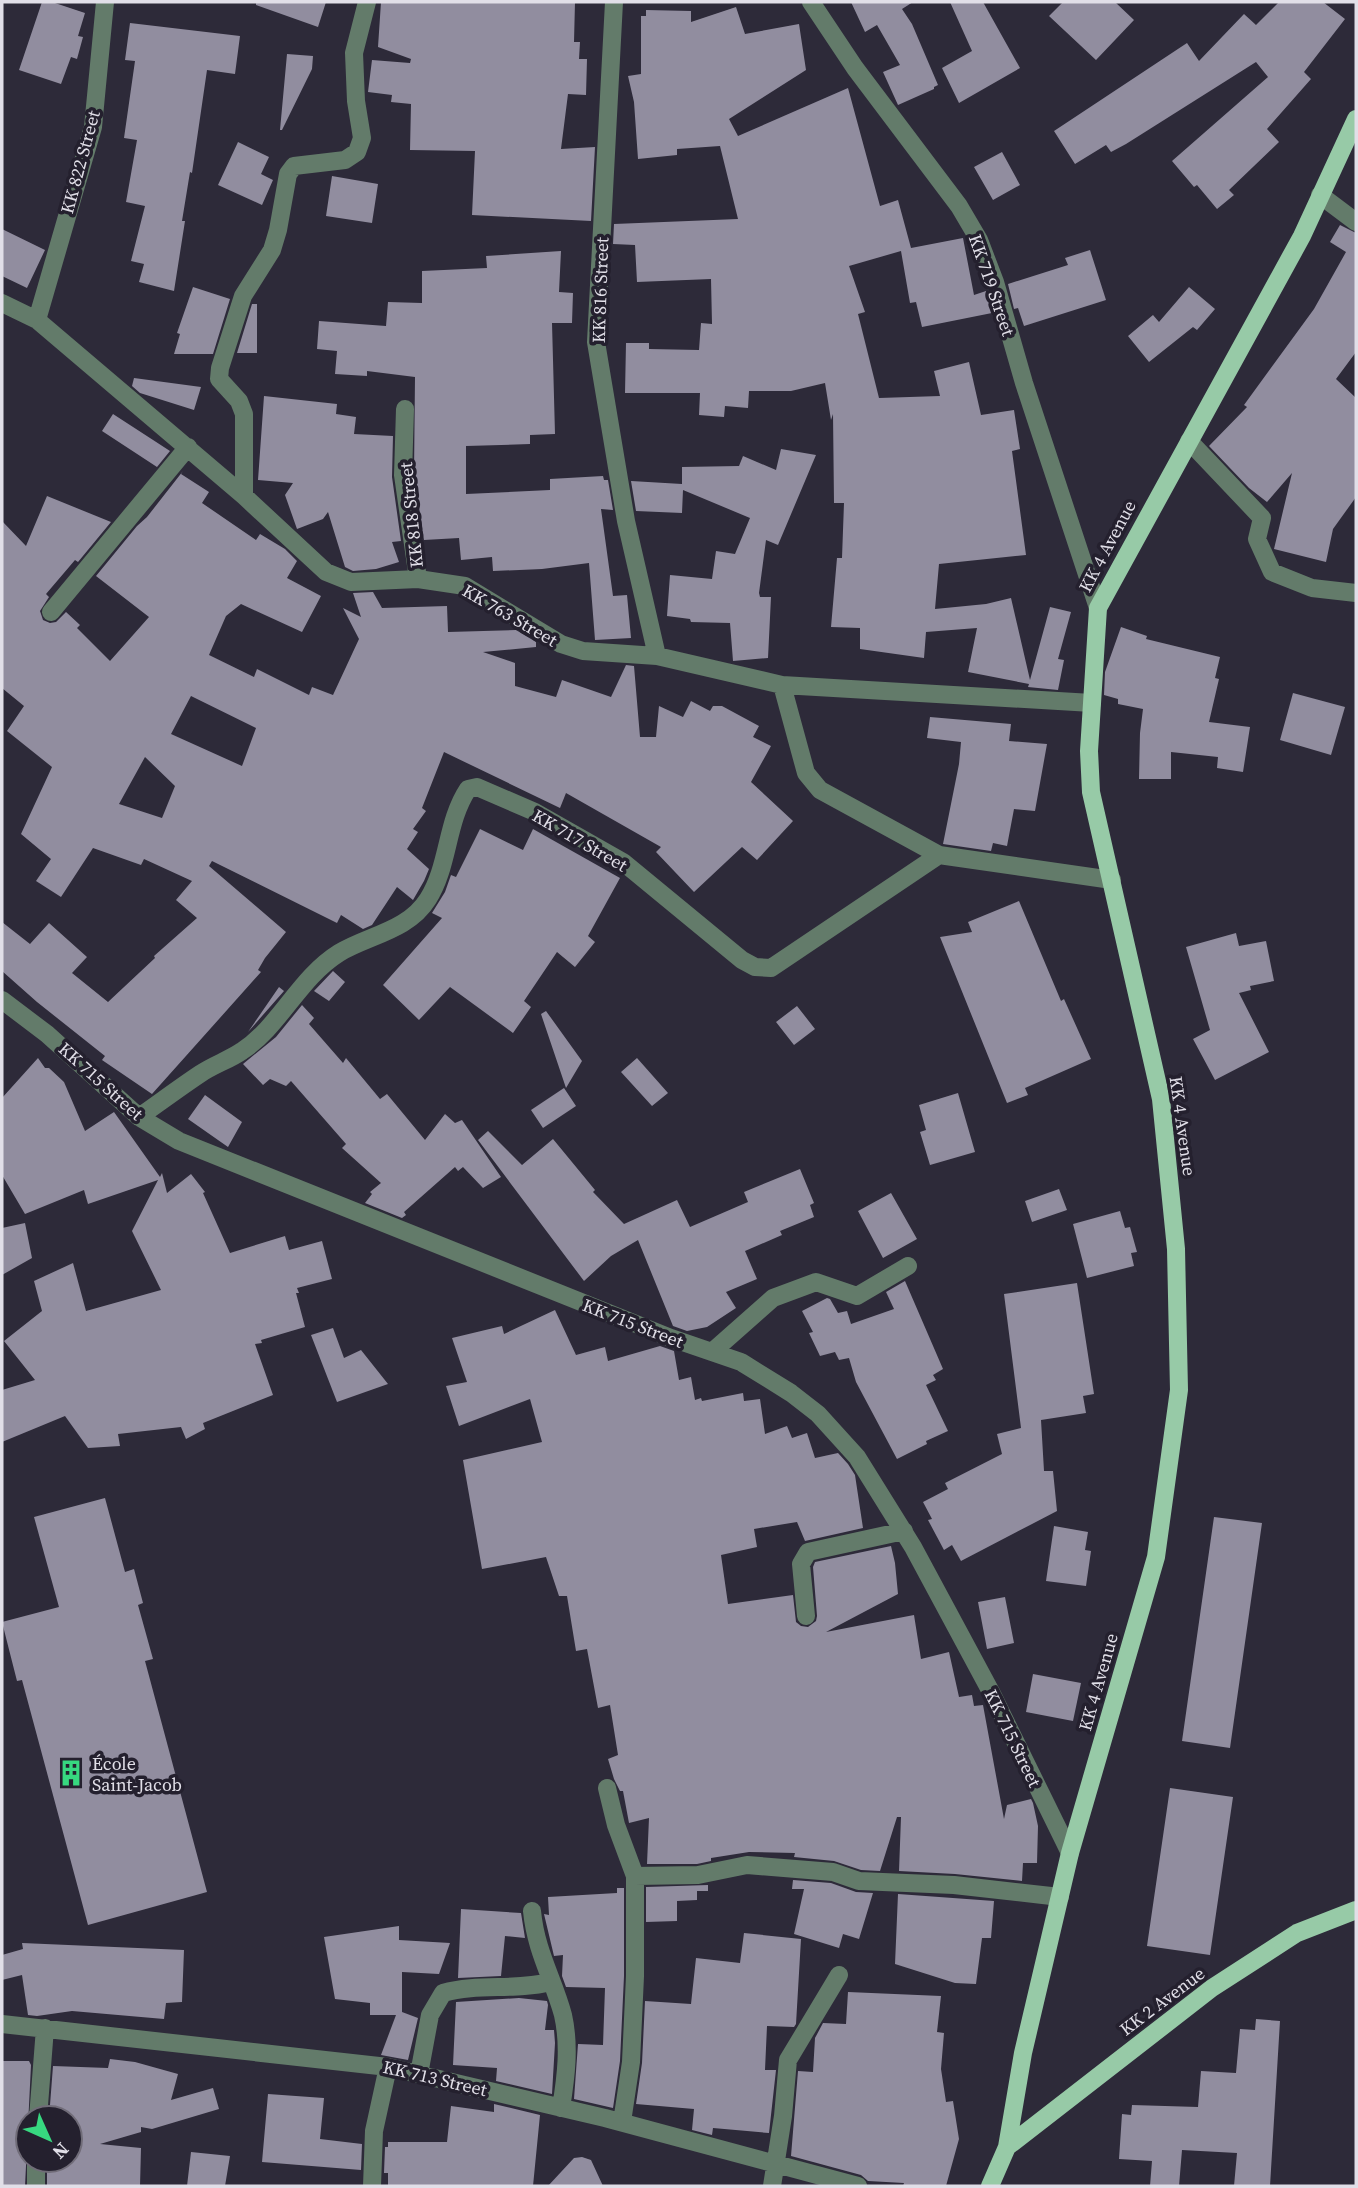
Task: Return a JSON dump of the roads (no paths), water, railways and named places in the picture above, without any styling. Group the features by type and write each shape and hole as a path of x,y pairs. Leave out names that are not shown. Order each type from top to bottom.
{"main road":[{"name":"KK 4 Avenue","path":"990,2186 1007,2147 1023,2053 1070,1853 1156,1558 1179,1390 1177,1249 1161,1099 1091,792 1089,751 1098,608 1302,236 1356,120"},
{"name":"KK 2 Avenue","path":"1007,2147 1212,1988 1297,1933 1356,1910"}],"street":[{"name":"KK 822 Street","path":"37,320 93,127 105,2"},
{"path":"244,496 244,414 239,401 219,379 220,368 243,296 272,250 288,174 294,166 345,160 357,152 362,138 356,101 354,53 367,2"},
{"name":"KK 816 Street","path":"614,2 596,342 626,522 657,656"},
{"name":"KK 719 Street","path":"811,2 855,68 959,206 979,240 995,282 1024,383 1098,608"},
{"path":"1320,195 1356,222"},
{"name":"KK 763 Street","path":"2,303 37,320 188,447 326,572 351,582 418,579 465,586 561,645 583,651 657,656 782,685 1092,703"},
{"name":"KK 818 Street","path":"405,409 403,475 418,579"},
{"path":"1189,441 1262,518 1256,539 1272,572 1312,588 1356,593"},
{"path":"51,612 188,447"},
{"path":"782,685 806,773 820,790 939,855 1112,880"},
{"name":"KK 717 Street","path":"139,1118 200,1074 242,1051 316,972 339,953 402,925 428,900 441,867 460,801 468,789 477,787 535,812 623,862 742,960 755,967 771,968 939,855"},
{"name":"KK 715 Street","path":"2,1000 47,1034 139,1118 179,1141 671,1338 741,1362 791,1393 818,1414 857,1457 904,1531 990,1692 1070,1853"},
{"path":"712,1352 774,1298 816,1282 857,1296 908,1266"},
{"path":"806,1616 801,1564 808,1552 904,1531"},
{"path":"607,1788 616,1825 635,1877 632,2038 621,2122"},
{"path":"635,1877 698,1875 747,1866 833,1872 859,1881 954,1885 1060,1897"},
{"path":"532,1911 534,1936 563,2016 567,2063 561,2108"},
{"path":"772,2186 788,2060 839,1975"},
{"path":"419,2074 430,2015 443,1993 460,1989 529,1987 550,1982"},
{"name":"KK 713 Street","path":"2,2024 388,2067 621,2122 858,2186"},
{"path":"39,2104 46,2028"},
{"path":"372,2186 374,2131 388,2067"}],"place":[{"name":"École Saint-Jacob","path":"71,1773"}]}
